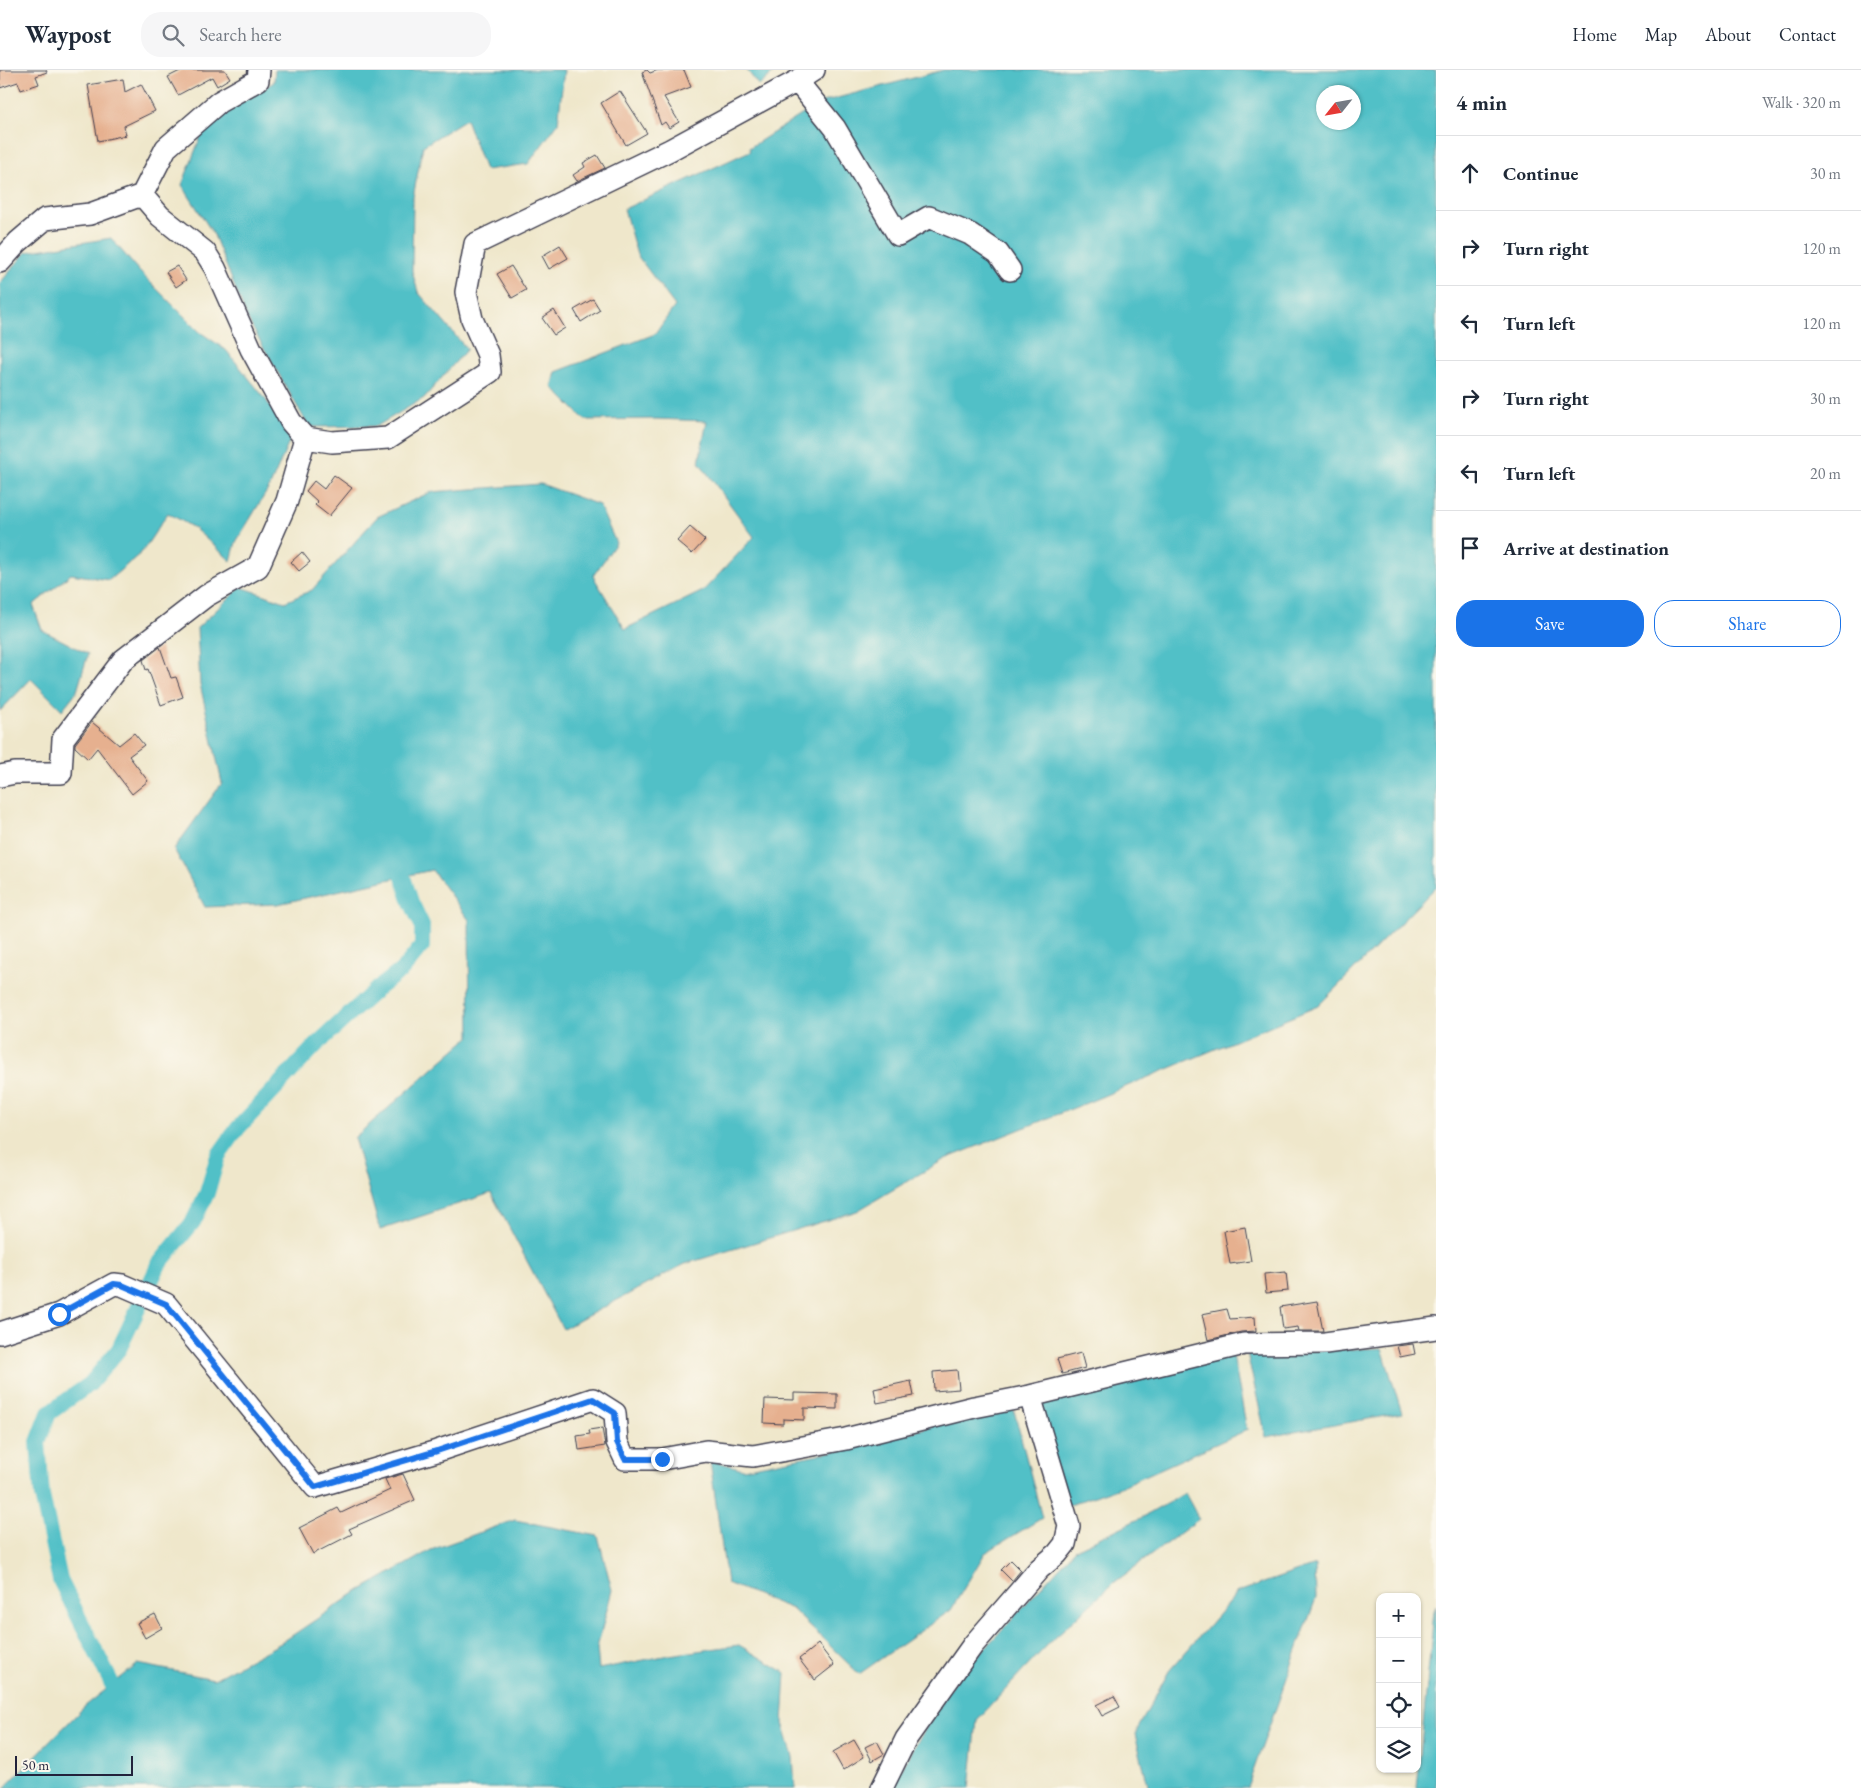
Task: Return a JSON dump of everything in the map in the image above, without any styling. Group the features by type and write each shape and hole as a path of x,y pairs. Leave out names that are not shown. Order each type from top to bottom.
{"street":[{"path":"0,262 18,242 45,219 90,214 142,195 166,148 219,102 258,80 259,70"},
{"path":"142,195 160,216 205,252 250,349 291,422 305,438 332,442 388,438 490,372 488,355 472,319 466,292 475,244 670,150 806,76 898,235 929,217 970,234 998,253 1010,270"},
{"path":"0,776 15,773 61,773 63,739 123,660 206,596 258,566 287,501 305,438"},
{"path":"0,1333 59,1314 114,1284 122,1285 166,1304 315,1487 437,1451 593,1399 615,1413 617,1442 625,1459 652,1459 706,1451 753,1456 846,1439 974,1406 1030,1396 1244,1344 1325,1343 1436,1328"},
{"path":"882,1788 906,1739 973,1645 1039,1569 1066,1544 1069,1526 1030,1396"}],"water":[{"path":"275,70 564,70 558,123 528,164 485,170 466,119 423,146 413,197 412,271 418,292 467,349 424,398 377,426 309,427 248,320 214,235 182,185 205,125 274,82"},
{"path":"747,70 776,70 759,86"},
{"path":"944,70 1436,70 1436,887 1318,1006 1089,1102 945,1159 857,1211 685,1264 563,1329 491,1193 380,1230 354,1138 470,1036 469,920 432,870 278,904 205,907 174,849 222,783 200,684 197,628 241,587 285,602 312,590 377,517 431,492 541,484 599,505 616,543 593,576 625,629 703,591 754,537 699,462 707,421 657,419 585,420 552,387 556,372 655,334 675,306 637,255 624,209 750,151 749,148 822,102"},
{"path":"111,238 138,270 200,332 226,350 264,397 291,438 270,486 236,542 231,561 194,528 168,513 142,552 109,580 71,574 33,605 42,630 88,654 77,691 62,710 31,679 0,711 0,283 26,252"},
{"path":"1382,1348 1402,1413 1266,1437 1247,1353"},
{"path":"1232,1350 1247,1430 1120,1487 1067,1506 1036,1399"},
{"path":"1012,1403 1042,1518 985,1553 951,1610 859,1674 792,1609 727,1583 710,1460 743,1469 870,1444"},
{"path":"1185,1493 1199,1519 1115,1582 1054,1638 977,1720 970,1788 890,1788 952,1684 1076,1549 1149,1514"},
{"path":"515,1520 598,1536 612,1590 597,1648 599,1669 669,1655 739,1645 786,1673 783,1723 793,1757 795,1788 4,1788 84,1707 138,1664 214,1679 281,1643 354,1594 431,1550"},
{"path":"1315,1565 1316,1598 1247,1788 1149,1788 1135,1734 1169,1671 1238,1592"},
{"path":"1436,1606 1436,1788 1417,1788 1418,1773 1421,1773 1421,1746"}],"building":[{"path":"0,70 46,70 47,72 36,76 39,84 21,90 18,82 0,88"},
{"path":"182,70 225,70 230,78 217,86 212,77 178,95 168,77"},
{"path":"647,70 650,73 658,70 684,70 691,87 664,97 679,122 669,128 665,122 661,125 642,72"},
{"path":"123,79 125,92 141,84 155,111 124,126 126,135 98,141 88,85"},
{"path":"620,91 647,133 626,145 601,103"},
{"path":"597,155 605,168 577,181 573,175 585,167 583,163"},
{"path":"560,245 568,258 549,269 542,256"},
{"path":"177,266 186,280 176,287 166,272"},
{"path":"511,266 526,290 512,298 497,274"},
{"path":"593,299 600,310 581,322 574,310"},
{"path":"554,310 565,328 554,335 542,318"},
{"path":"334,475 352,488 329,516 315,505 318,502 306,491 314,481 324,489"},
{"path":"690,527 705,540 692,554 677,541"},
{"path":"302,552 310,562 299,571 291,562"},
{"path":"160,647 171,678 176,677 183,697 161,705 143,660"},
{"path":"92,722 119,745 134,733 144,745 129,756 148,781 132,794 97,748 88,759 75,747 75,744"},
{"path":"1245,1227 1251,1261 1230,1264 1224,1231"},
{"path":"1286,1272 1288,1291 1266,1293 1264,1274"},
{"path":"1317,1301 1323,1331 1299,1331 1298,1327 1283,1329 1280,1307"},
{"path":"1227,1309 1230,1319 1255,1317 1256,1331 1241,1332 1208,1340 1202,1314"},
{"path":"1413,1344 1415,1354 1400,1357 1397,1346"},
{"path":"1081,1353 1085,1368 1062,1374 1057,1359"},
{"path":"957,1370 959,1389 934,1391 933,1372"},
{"path":"911,1381 914,1396 877,1403 874,1389"},
{"path":"794,1393 837,1394 837,1409 804,1408 804,1420 783,1419 783,1424 764,1423 765,1399 794,1400"},
{"path":"602,1428 605,1446 579,1450 577,1436 590,1434 589,1430"},
{"path":"403,1474 415,1500 349,1529 352,1534 313,1554 299,1528 338,1508 341,1513 390,1490 385,1479"},
{"path":"1011,1560 1021,1570 1012,1581 1001,1570"},
{"path":"155,1614 162,1628 145,1638 137,1623"},
{"path":"818,1644 834,1665 815,1680 799,1659"},
{"path":"1114,1696 1120,1707 1102,1716 1096,1705"},
{"path":"854,1740 864,1757 843,1770 833,1752"},
{"path":"877,1741 884,1754 872,1761 865,1747"}],"waterway":[{"path":"114,1688 60,1580 42,1496 38,1442 49,1413 90,1384 119,1349 159,1264 193,1222 207,1193 218,1156 238,1128 316,1045 377,989 403,969 422,946 422,925 411,902 401,871 388,862"}],"route":[{"path":"59,1314 114,1284 122,1285 166,1304 315,1487 437,1451 593,1399 615,1413 617,1442 625,1459 662,1459"}]}
